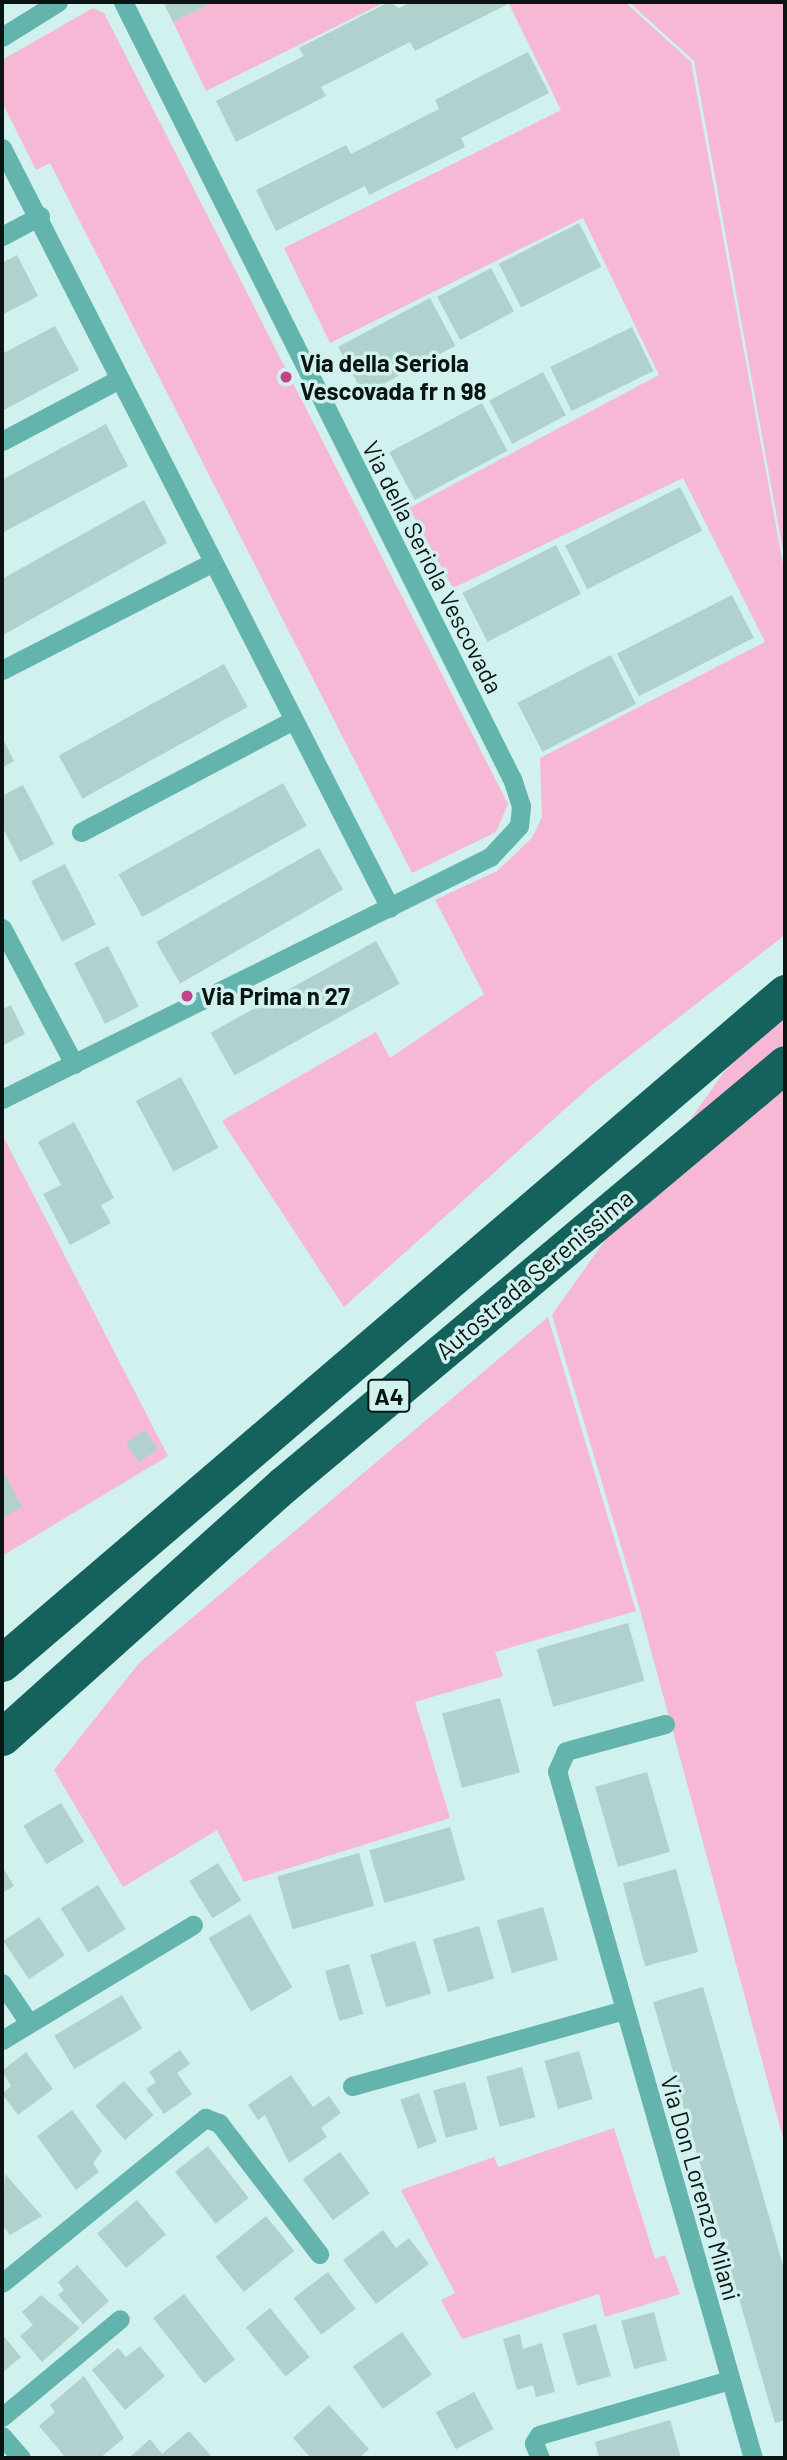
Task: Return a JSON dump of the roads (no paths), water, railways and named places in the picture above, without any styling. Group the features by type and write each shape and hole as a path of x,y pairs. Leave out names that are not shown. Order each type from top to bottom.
{"highway":[{"name":"A4","path":"2,1663 785,993"},
{"name":"Autostrada Serenissima","path":"2,1737 283,1485 785,1064"}],"street":[{"path":"2,37 58,2"},
{"name":"Via della Seriola Vescovada","path":"2,1099 390,908 507,844 519,826 521,806 512,779 123,2"},
{"path":"2,148 40,216 290,722 390,908"},
{"path":"2,236 40,216"},
{"path":"2,441 119,379"},
{"path":"2,670 211,564"},
{"path":"81,832 290,722"},
{"path":"2,928 74,1064"},
{"name":"Via Don Lorenzo Milani","path":"665,1724 566,1751 557,1765 753,2458"},
{"path":"2,2040 193,1925"},
{"path":"2,1983 29,2023"},
{"path":"352,2086 625,2010"},
{"path":"2,2283 205,2118 219,2123 319,2254"},
{"path":"2,2417 120,2319"},
{"path":"540,2458 534,2444 539,2435 730,2380"},
{"path":"2,2437 21,2458"}],"place":[{"name":"Via della Seriola Vescovada fr n 98","path":"286,377"},
{"name":"Via Prima n 27","path":"187,996"}]}
